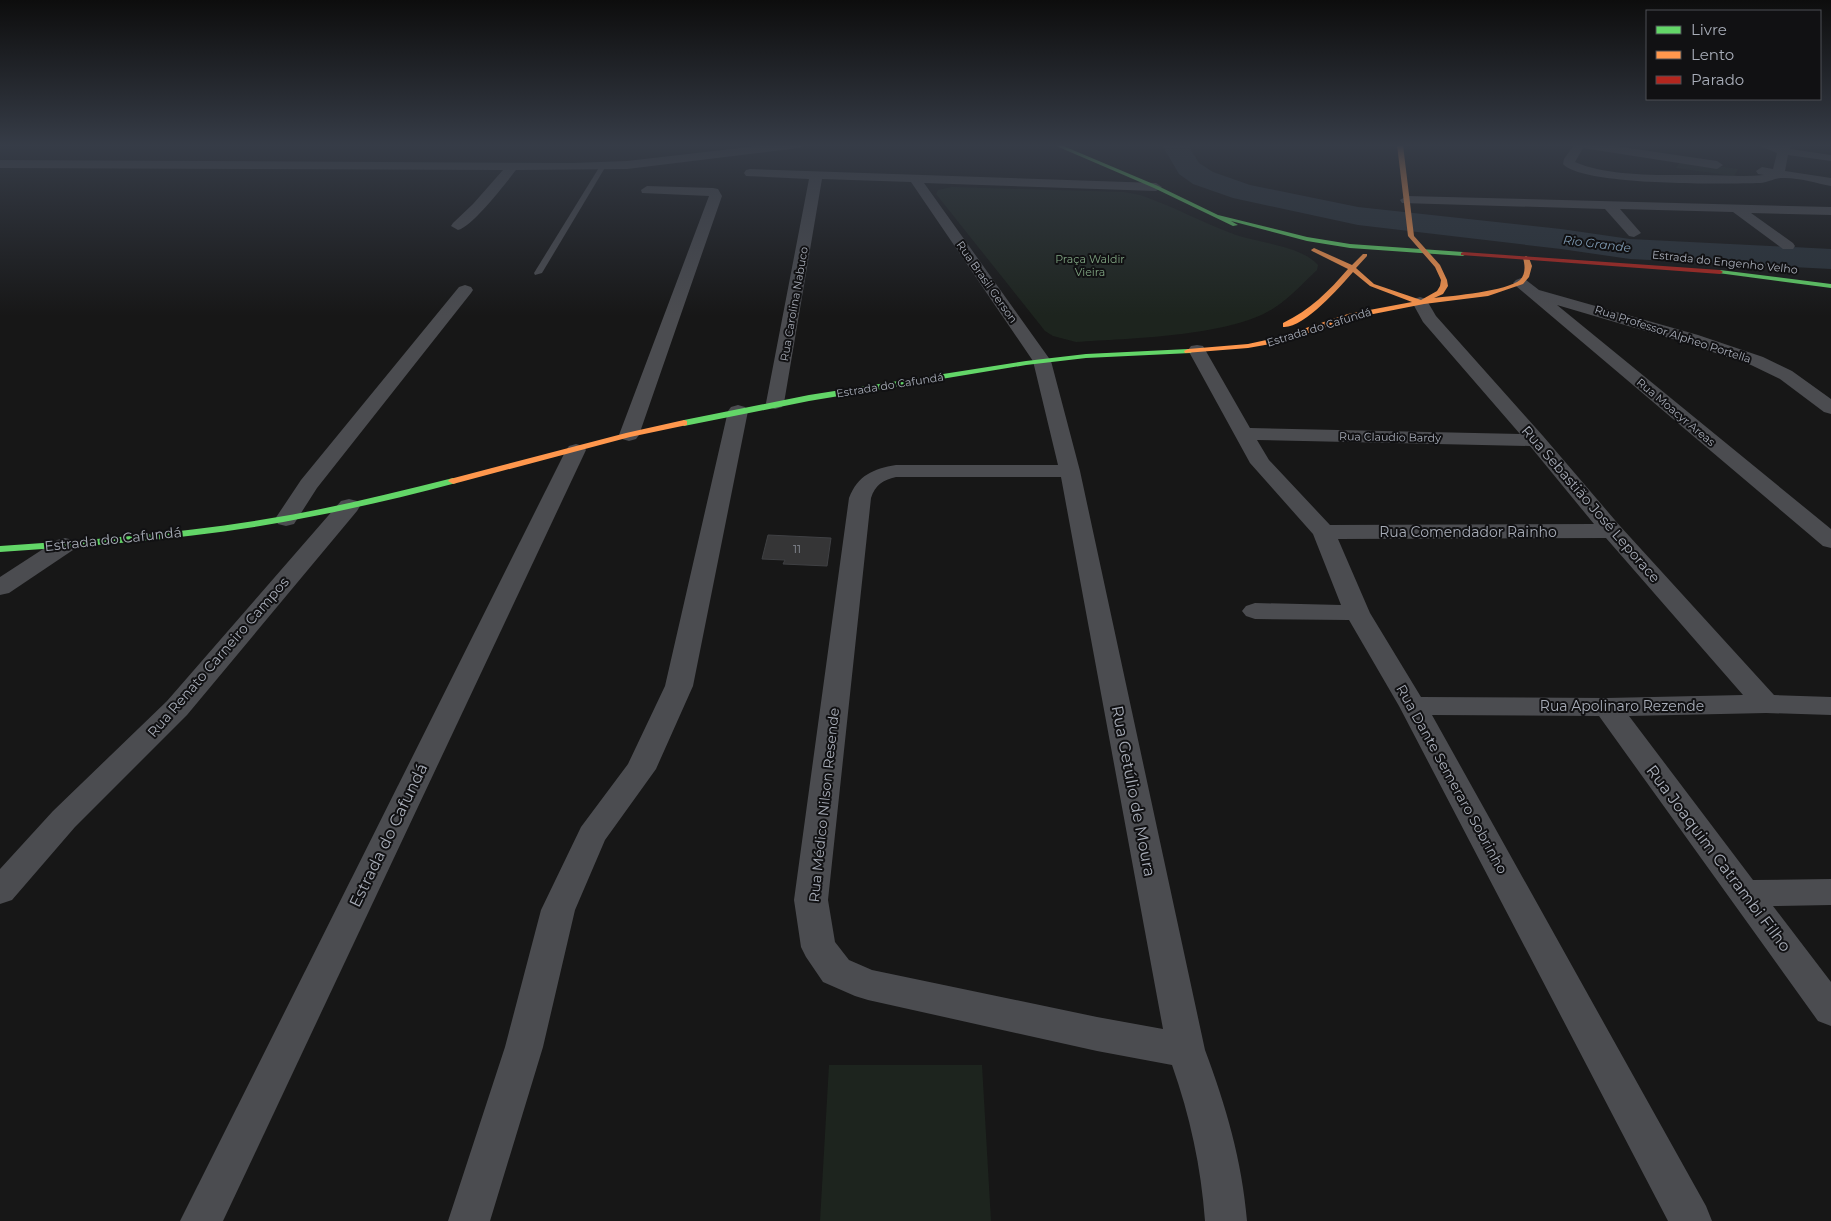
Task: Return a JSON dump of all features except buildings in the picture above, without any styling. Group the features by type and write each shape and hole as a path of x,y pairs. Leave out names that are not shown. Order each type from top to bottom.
{"street":[{"path":"458,226 482,202"},
{"path":"629,435 714,202"},
{"name":"Rua Carolina Nabuco","path":"775,403 811,202"},
{"name":"Rua Brasil Gerson","path":"931,202 1042,361"},
{"name":"Estrada do Engenho Velho","path":"1189,202 1243,228 1321,253 1352,268 1372,285 1420,302 1485,294 1506,289 1527,288"},
{"path":"1428,251 1410,236 1408,204 1831,211"},
{"path":"1609,206 1634,233"},
{"path":"1737,209 1788,246"},
{"name":"Estrada do Engenho Velho","path":"1220,216 1292,235 1376,249 1428,251 1717,272 1831,286"},
{"name":"Estrada do Cafundá","path":"1202,349 1269,332 1296,321 1323,302 1365,254 1410,227"},
{"path":"1292,235 1380,237"},
{"name":"Estrada do Cafundá","path":"0,549 65,545 286,519 349,506 576,450 629,435 775,403 1042,361 1248,346 1284,339 1349,316 1420,302 1435,296 1444,286 1444,278 1428,251"},
{"path":"1526,258 1528,266 1527,288"},
{"name":"Rua Professor Alpheo Portella","path":"1527,288 1757,361 1786,375 1831,408"},
{"name":"Rua Moacyr Areas","path":"1527,288 1831,541"},
{"path":"286,519 309,485 464,290"},
{"name":"Rua Sebastião José Leporace","path":"1420,302 1429,318 1536,440 1612,531 1766,704"},
{"name":"Rua Dante Semeraro Sobrinho","path":"1202,349 1243,434 1260,463 1324,532 1356,612 1413,706 1691,1221"},
{"name":"Rua Getúlio de Moura","path":"1042,361 1070,471 1186,1050 1215,1138 1224,1186 1226,1221"},
{"path":"469,1221 524,1047 558,910 592,835 641,769 679,686 738,411"},
{"name":"Rua Claudio Bardy","path":"1243,434 1536,440"},
{"name":"Estrada do Cafundá","path":"201,1221 576,450"},
{"name":"Rua Médico Nilson Resende","path":"1070,471 896,471 882,473 863,486 811,900 818,947 836,971 868,984 1097,1034 1186,1050"},
{"name":"Rua Renato Carneiro Campos","path":"0,891 64,819 177,708 349,506"},
{"name":"Rua Comendador Rainho","path":"1324,532 1612,531"},
{"path":"0,588 65,545"},
{"path":"1255,611 1356,612"},
{"name":"Rua Apolinaro Rezende","path":"1413,706 1607,707 1766,704 1831,706"},
{"name":"Rua Joaquim Catrambi Filho","path":"1607,707 1831,1010"},
{"path":"1746,893 1831,892"}],"lane":[{"path":"538,273 581,202"}],"green space":[{"name":"Praça Waldir Vieira","path":"942,202 1159,202 1236,235 1291,249 1301,253 1318,265 1317,270 1280,304 1255,318 1232,325 1151,337 1076,342 1053,336 1045,331"},
{"path":"829,1065 982,1065 991,1221 820,1221"}],"waterway":[{"name":"Rio Grande","path":"1291,202 1358,216 1561,239 1630,249 1831,259"}],"traffic: fast":[{"path":"1187,202 1235,225"},
{"path":"1220,216 1307,239 1350,246 1463,254"},
{"path":"1720,272 1831,286"},
{"path":"684,423 809,398 1026,363 1086,356 1188,351"},
{"path":"0,549 130,539 260,523 357,504 453,481"}],"traffic: slow":[{"path":"1188,351 1248,346 1278,340 1351,316 1422,302 1440,292 1444,286 1444,280 1438,266 1411,236 1407,202"},
{"path":"1314,250 1352,268 1372,285 1420,302 1485,294 1521,283 1526,277 1529,266 1526,258"},
{"path":"1286,325 1298,319 1319,303 1365,255"},
{"path":"453,481 629,435 684,423"}],"traffic: jam":[{"path":"1463,254 1720,272"}]}
